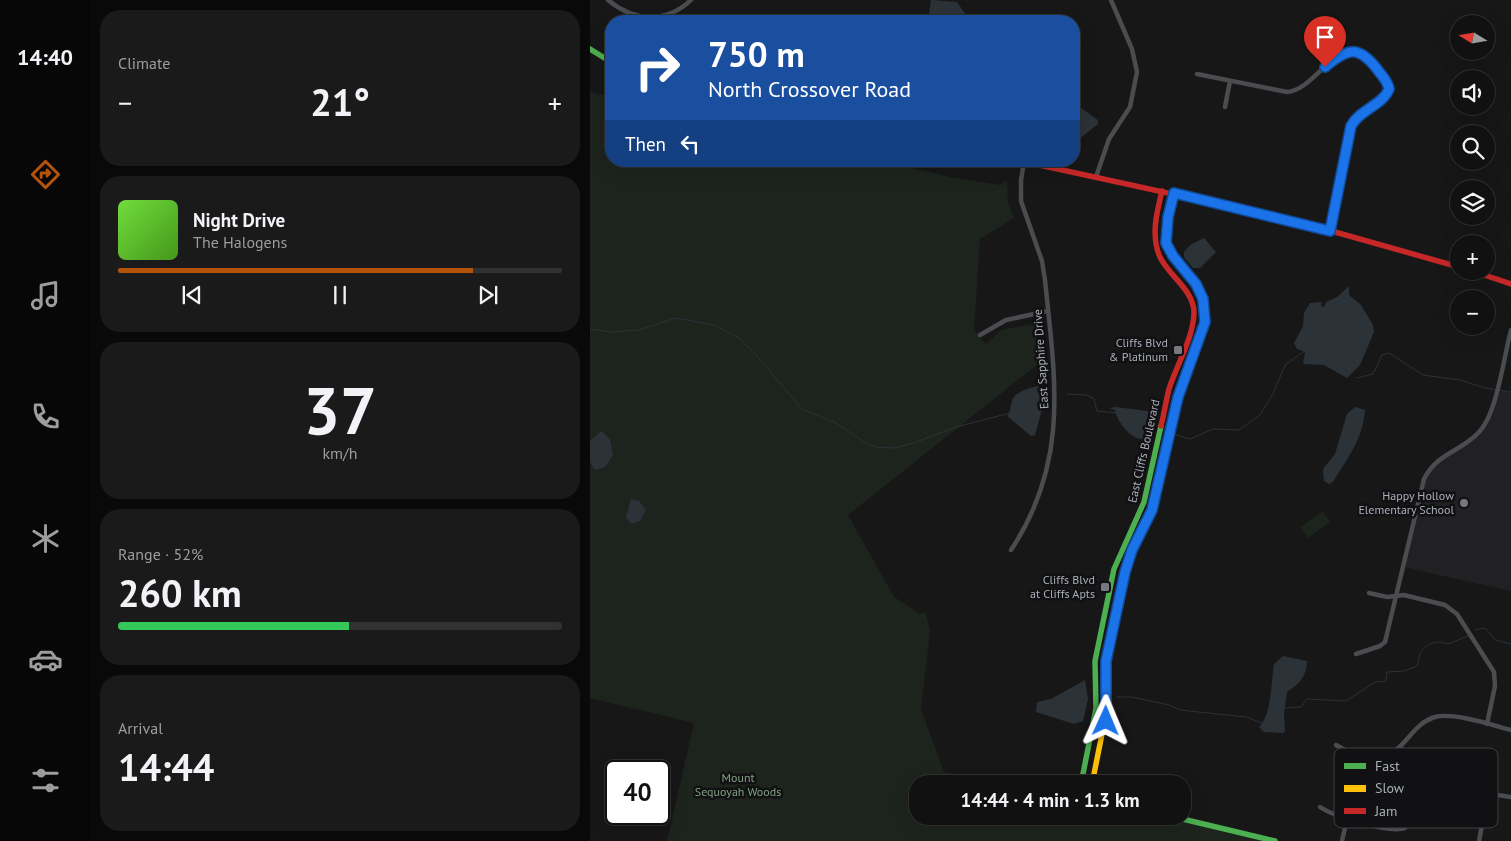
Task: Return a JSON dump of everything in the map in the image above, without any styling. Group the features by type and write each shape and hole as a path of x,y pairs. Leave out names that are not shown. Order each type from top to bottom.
{"street":[{"path":"608,0 622,10 638,15"},
{"path":"662,15 672,13 692,0"},
{"path":"1096,177 1108,139 1130,107 1136,72 1132,49 1111,0"},
{"path":"590,49 605,58"},
{"path":"1198,74 1292,92 1300,88 1338,56 1353,51 1360,53 1370,60 1388,83 1389,89 1386,95 1357,117 1351,126 1330,231"},
{"path":"1225,106 1230,81"},
{"name":"East Sapphire Drive","path":"1011,550 1033,511 1042,487 1052,447 1056,398 1042,261 1021,201 1022,167"},
{"path":"1047,167 1174,193 1393,247 1450,264"},
{"name":"East Cliffs Boulevard","path":"1083,775 1095,720 1095,661 1114,569 1118,556 1138,519 1144,502 1169,390 1194,323 1193,303 1160,257 1154,236 1162,191"},
{"name":"East Cliffs Boulevard","path":"1094,775 1106,721 1106,661 1125,572 1132,550 1152,510 1178,397 1205,322 1203,299 1196,284 1173,256 1166,243 1168,217 1174,193"},
{"path":"1495,279 1511,284"},
{"path":"980,335 1006,320 1048,311"},
{"path":"1356,654 1380,646 1384,642 1424,478 1440,458 1480,432 1489,418 1511,330"},
{"path":"1369,593 1404,595 1445,605 1457,614 1494,672 1495,686 1487,724"},
{"path":"1400,747 1420,725 1436,716 1450,716 1511,730"},
{"path":"1095,720 1106,721"},
{"path":"1336,745 1340,748"},
{"path":"1498,795 1511,797"},
{"path":"1320,807 1334,816"},
{"path":"1191,821 1275,841"},
{"path":"1342,841 1345,828"},
{"path":"1386,828 1395,830 1403,828"},
{"path":"1479,841 1481,828"}],"shaded area":[{"path":"931,0 957,2 966,15 929,15"},
{"path":"1080,107 1098,120 1098,124 1080,138"},
{"path":"1204,238 1216,252 1200,268 1193,268 1184,257 1184,252 1190,245"},
{"path":"1349,286 1349,295 1361,305 1373,325 1374,332 1360,365 1347,378 1324,365 1303,364 1305,352 1297,349 1294,343 1303,326 1304,313 1310,303 1322,302 1321,306 1324,307 1326,302 1337,297"},
{"path":"1039,386 1046,395 1035,435 1031,436 1007,416 1016,395"},
{"name":"Happy Hollow Elementary School","path":"1502,390 1511,392 1511,591 1403,567 1428,470 1480,432 1495,398"},
{"path":"1116,407 1154,412 1155,418 1149,438 1138,438 1127,431 1116,415 1115,410 1109,408"},
{"path":"1355,407 1365,410 1358,439 1333,482 1329,484 1324,481 1323,469 1335,454 1347,414"},
{"path":"601,431 610,439 613,455 605,467 595,470 590,462 590,441"},
{"path":"631,499 639,501 646,510 640,521 631,524 626,517"},
{"path":"1283,656 1307,661 1306,671 1299,683 1287,692 1284,714 1285,731 1283,733 1264,732 1259,727 1269,706 1274,664"},
{"path":"1085,680 1088,699 1083,721 1074,724 1036,712 1037,702 1051,699"}],"green space":[{"name":"Mount Sequoyah Woods","path":"590,92 605,96 605,167 908,167 955,178 1000,185 1007,180 1008,202 1014,218 980,239 974,330 986,344 1001,330 1039,323 1047,357 848,515 894,597 920,614 926,613 930,632 921,709 944,772 959,775 909,775 909,825 1191,825 1191,821 1275,841 667,841 694,723 590,698"},
{"path":"1323,511 1330,522 1308,538 1300,527"}],"waterway":[{"path":"590,329 611,332 639,330 676,318 714,325 739,338 758,357 802,409 836,423 867,444 876,447 894,448 914,443 956,427 1010,413"},
{"path":"1176,435 1190,439 1213,429 1239,430 1260,415 1273,394 1285,365 1306,350"},
{"path":"1357,378 1373,374 1382,355 1389,353 1423,375 1460,380 1485,388 1511,392"},
{"path":"1067,394 1087,395 1094,399 1097,411 1118,413"},
{"path":"1475,630 1485,628 1495,640 1511,644"},
{"path":"1285,708 1301,707 1307,699 1346,701 1375,682 1386,681 1387,672 1404,671 1417,666 1420,654 1432,643 1448,644 1468,636"},
{"path":"1117,697 1132,697 1169,705 1180,710 1246,717 1264,724"}],"traffic: fast":[{"path":"590,49 605,58"},
{"path":"1169,433 1177,397 1205,322 1203,299 1196,283 1173,256 1166,243 1167,217 1174,193"},
{"path":"1083,775 1096,708 1095,661 1114,569 1144,502 1161,426"},
{"path":"1191,821 1275,841"}],"traffic: slow":[{"path":"1094,775 1107,709 1106,661 1125,572 1132,550 1152,510 1169,433"}],"traffic: jam":[{"path":"1048,167 1296,221 1450,264"},
{"path":"1161,426 1169,389 1188,342 1194,313 1190,297 1159,255 1155,231 1162,191"},
{"path":"1495,279 1511,284"}],"place":[{"name":"Cliffs Blvd & Platinum","path":"1178,350"},
{"name":"Happy Hollow Elementary School","path":"1464,503"},
{"name":"Cliffs Blvd at Cliffs Apts","path":"1105,587"}],"route":[{"path":"1106,721 1106,661 1125,572 1132,550 1148,522 1152,510 1178,397 1205,322 1206,312 1203,299 1196,284 1173,256 1166,243 1165,234 1174,193 1330,231 1351,126 1357,117 1388,93 1389,86 1370,60 1360,53 1353,51 1345,52 1325,67"}]}
